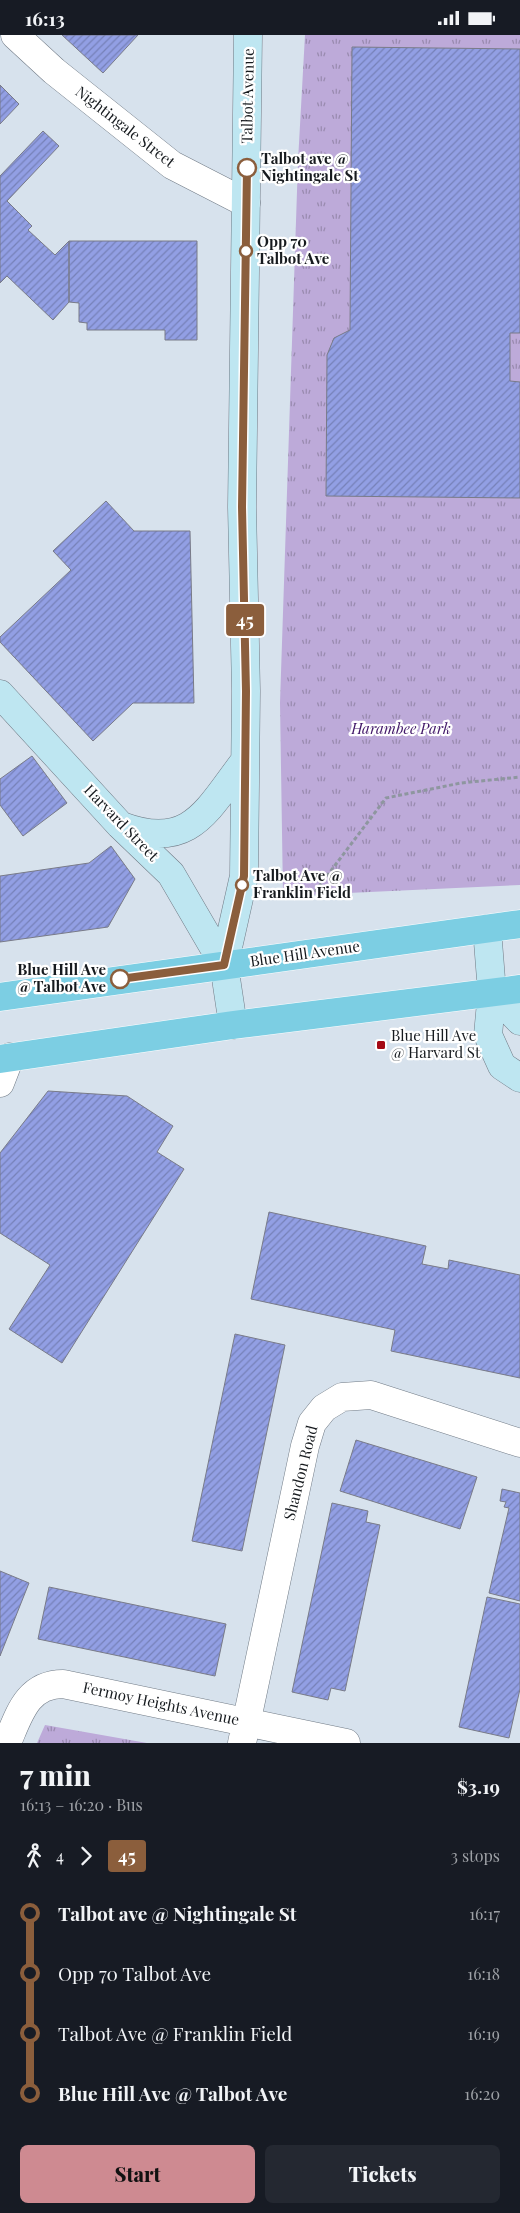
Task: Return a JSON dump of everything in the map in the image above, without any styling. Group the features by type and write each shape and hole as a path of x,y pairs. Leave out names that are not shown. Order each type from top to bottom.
{"main road":[{"name":"Talbot Avenue","path":"232,1025 224,965 244,876 246,691 242,507 248,35"},
{"name":"Harvard Street","path":"0,694 120,825 171,874 224,965"},
{"path":"120,825 141,833 160,834 184,828 206,813 244,762"},
{"name":"Blue Hill Avenue","path":"0,997 520,924"},
{"path":"487,929 492,992 488,1035 502,1066 520,1078"},
{"path":"5,1058 232,1025 520,989"},
{"path":"492,992 520,1021"}],"street":[{"name":"Nightingale Street","path":"15,35 62,77 172,165 246,203"},
{"path":"0,1083 5,1058"},
{"name":"Shandon Road","path":"245,1733 305,1446 312,1423 324,1408 342,1397 371,1395 520,1443"},
{"name":"Fermoy Heights Avenue","path":"7,1743 28,1697 39,1689 52,1684 77,1686 245,1733 346,1743"}],"path":[{"path":"311,897 386,798 461,783 520,777"}],"green space":[{"name":"Harambee Park","path":"305,35 520,35 520,885 283,896 280,703 298,161"},
{"path":"45,1725 147,1743 37,1743"}],"building":[{"path":"62,35 138,35 103,73"},
{"path":"352,47 520,49 520,333 510,333 510,381 520,382 520,498 326,496 327,355 334,338 350,330"},
{"path":"0,85 19,104 0,124"},
{"path":"43,131 59,146 7,201 32,226 28,230 55,255 69,241 69,302 53,320 7,276 0,283 0,176"},
{"path":"69,241 197,241 197,340 165,340 165,330 87,330 87,323 79,322 79,303 69,302"},
{"path":"106,501 134,531 190,531 194,703 133,703 93,741 0,642 0,637 71,570 53,551"},
{"path":"32,756 67,803 23,836 0,805 0,779"},
{"path":"111,846 135,879 108,927 0,942 0,876 89,863"},
{"path":"48,1091 127,1096 173,1126 157,1152 184,1169 62,1363 9,1329 50,1265 0,1233 0,1153"},
{"path":"269,1212 426,1246 422,1264 448,1269 449,1260 520,1275 520,1378 391,1351 395,1330 251,1299"},
{"path":"235,1334 285,1345 242,1551 192,1541"},
{"path":"356,1440 477,1477 460,1529 340,1491"},
{"path":"502,1489 520,1493 520,1601 489,1593 509,1508 504,1507 506,1502 500,1501"},
{"path":"332,1503 368,1511 366,1522 380,1525 345,1691 331,1688 328,1700 292,1692"},
{"path":"0,1571 29,1583 0,1656"},
{"path":"49,1587 226,1624 215,1676 38,1639"},
{"path":"487,1597 520,1604 520,1689 509,1738 459,1727"}],"bus line":[{"name":"45","path":"120,979 224,965 244,876 246,691 242,507 247,168"}],"place":[{"name":"Talbot ave @ Nightingale St","path":"247,168"},
{"name":"Opp 70 Talbot Ave","path":"246,251"},
{"name":"Talbot Ave @ Franklin Field","path":"242,885"},
{"name":"Blue Hill Ave @ Talbot Ave","path":"120,979"},
{"name":"Blue Hill Ave @ Harvard St","path":"381,1045"}]}
